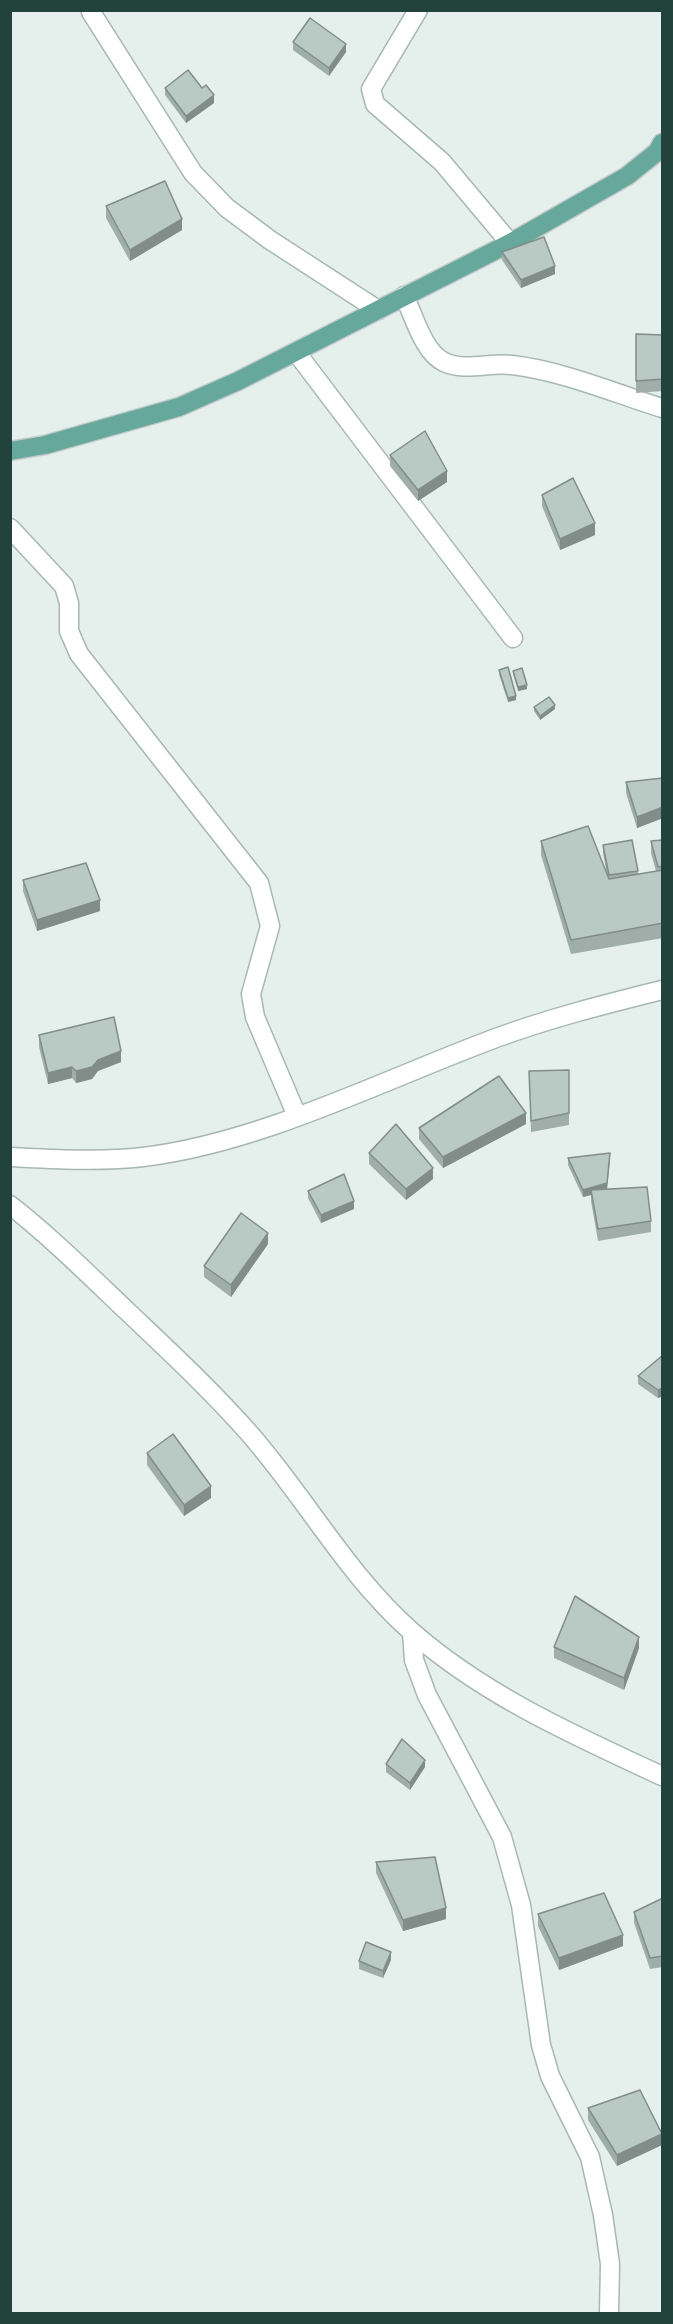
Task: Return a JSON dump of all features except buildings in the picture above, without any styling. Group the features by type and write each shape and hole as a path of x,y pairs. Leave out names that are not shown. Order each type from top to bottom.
{"main road":[{"path":"10,451 56,442 179,407 510,243 627,176 657,152 663,143"}],"street":[{"path":"418,10 371,89 375,104 442,162 510,243"},
{"path":"91,12 194,173 227,208 270,240 378,310"},
{"path":"404,296 432,352 444,362 465,367 511,365 560,376 663,408"},
{"path":"296,351 513,638"},
{"path":"10,528 64,586 69,603 69,631 79,654 259,883 270,926 251,994 255,1017 297,1116"},
{"path":"10,1157 143,1157 227,1139 297,1116 497,1038 582,1010 663,990"},
{"path":"10,1205 44,1232 189,1370 250,1434 369,1589 412,1632 467,1674 533,1713 663,1776"},
{"path":"412,1632 414,1660 427,1695 502,1837 522,1905 541,2045 550,2076 590,2157 603,2215 610,2264 609,2313"}]}
